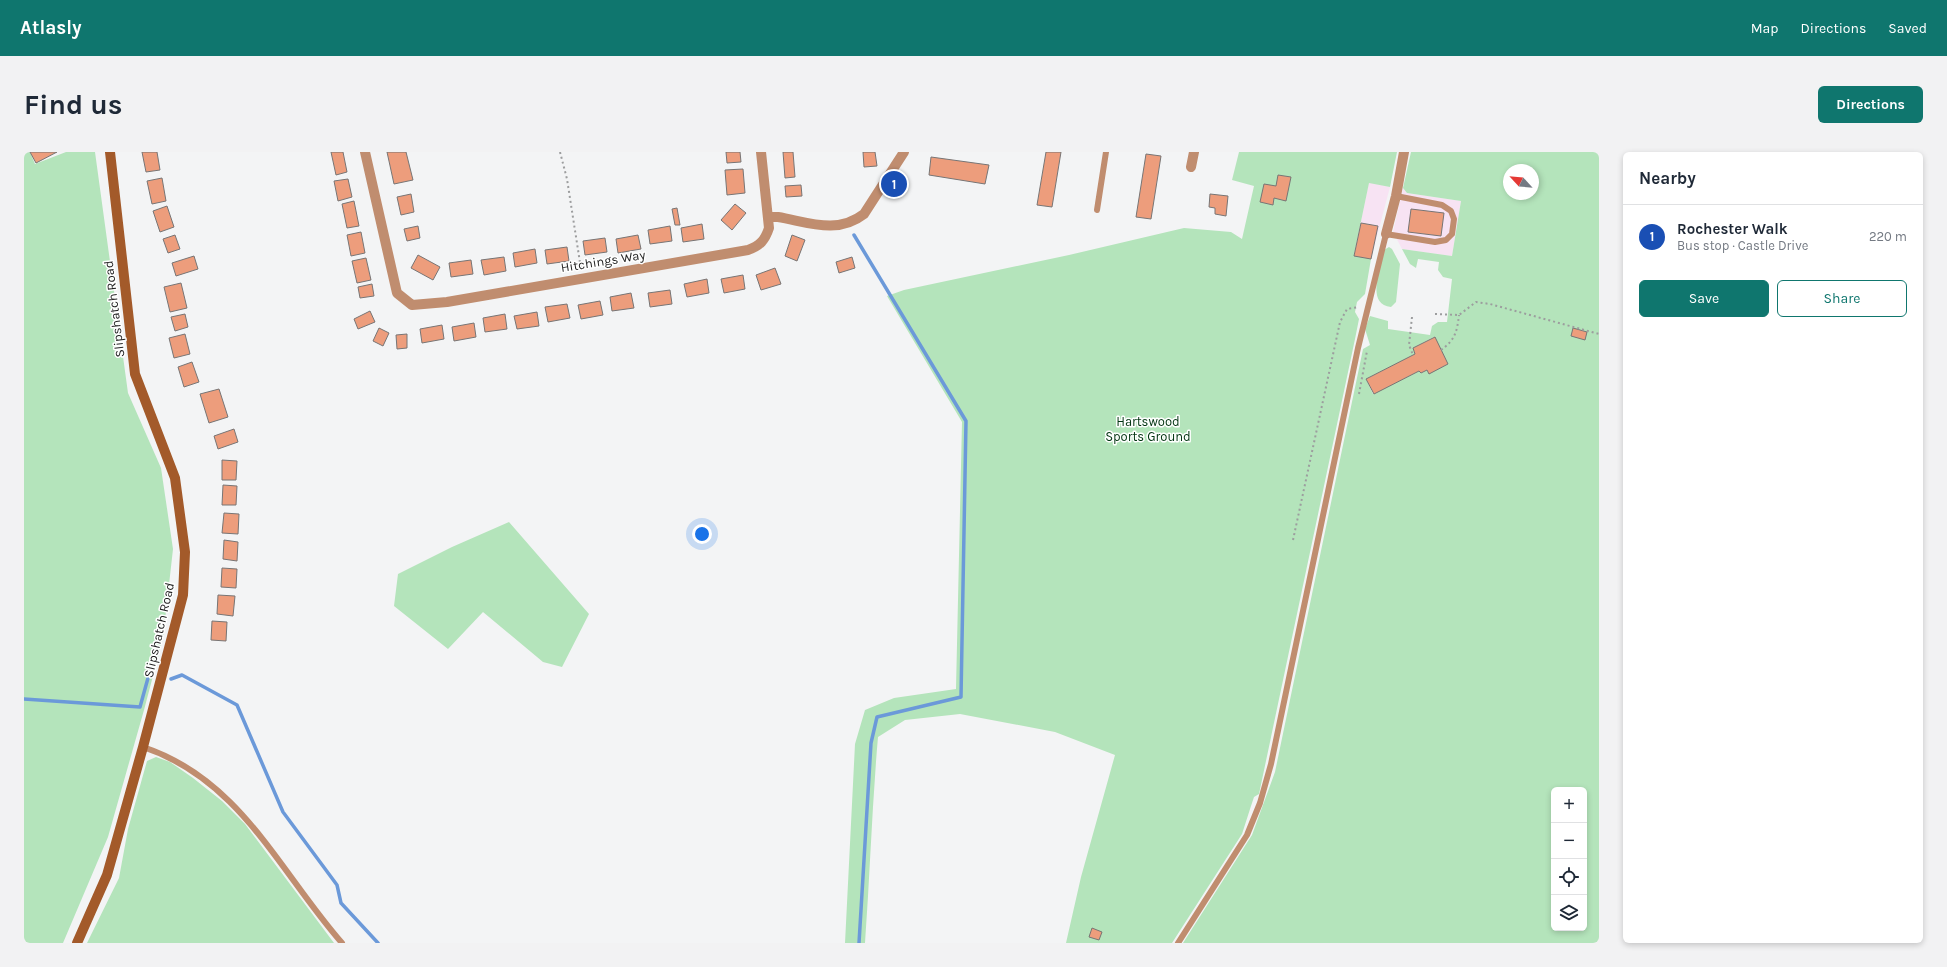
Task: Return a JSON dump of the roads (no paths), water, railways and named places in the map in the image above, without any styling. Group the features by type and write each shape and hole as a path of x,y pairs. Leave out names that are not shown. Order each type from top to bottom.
{"street":[{"name":"Slipshatch Road","path":"77,943 107,875 143,746 183,595 185,552 175,478 135,374 110,152"},
{"name":"Hitchings Way","path":"365,152 397,293 412,305 446,302 748,250 758,246 766,238 769,228 761,152"},
{"path":"769,217 778,217 834,227 854,222 864,214 904,152"},
{"path":"1191,167 1194,152"},
{"path":"1386,234 1396,196 1404,152"}],"lane":[{"path":"1097,210 1106,152"},
{"path":"1178,943 1247,835 1260,803 1271,764 1368,308 1386,234 1435,242 1446,240 1452,234 1454,219 1451,211 1442,205 1396,196"},
{"path":"143,746 181,762 196,771 246,817 342,943"}],"waterway":[{"path":"854,235 966,421 961,697 877,717 871,743 859,943"},
{"path":"171,679 182,675 237,705 283,812 337,885 341,903 378,943"},
{"path":"24,699 140,707 148,678"}],"place":[{"name":"Rochester Walk","path":"894,184"}],"park label":[{"name":"Hartswood Sports Ground","path":"1148,428"}]}
